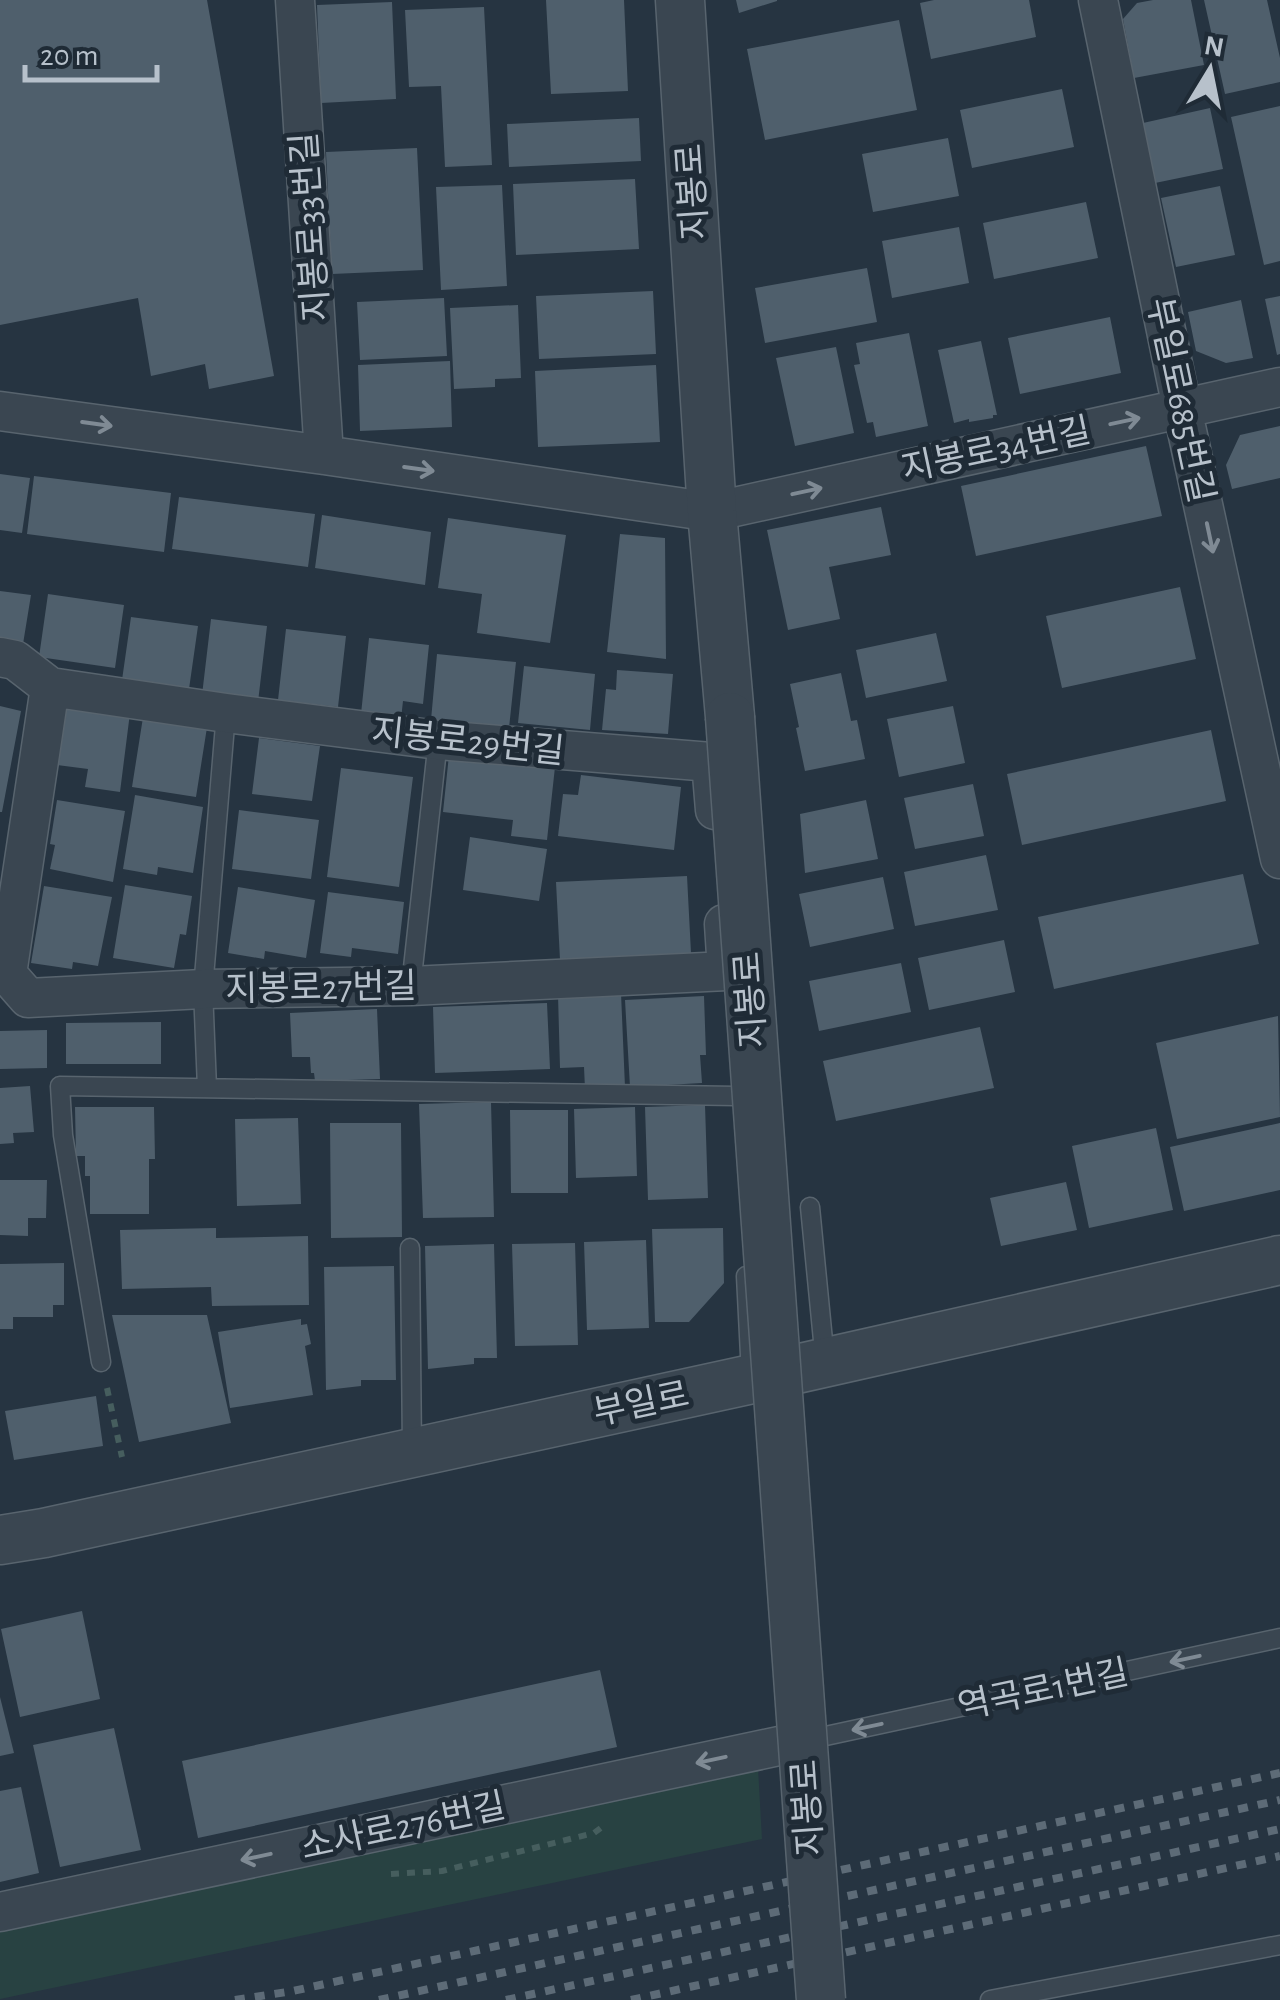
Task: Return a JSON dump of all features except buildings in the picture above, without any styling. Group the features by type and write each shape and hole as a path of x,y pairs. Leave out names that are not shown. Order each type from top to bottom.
{"street":[{"name":"지봉로33번길","path":"295,0 324,455"},
{"name":"지봉로","path":"680,0 718,600 730,717 821,2000"},
{"name":"부일로685번길","path":"1098,0 1182,408 1273,797 1280,859"},
{"name":"지봉로34번길","path":"712,512 1280,387"},
{"path":"0,411 712,512"},
{"path":"711,762 697,637 718,600"},
{"name":"지봉로29번길","path":"0,656 15,660 50,686 226,713 438,740 711,762"},
{"name":"지봉로27번길","path":"50,686 8,974 28,998 203,989 728,980 711,762"},
{"name":"부일로","path":"0,1540 752,1379 1280,1260"},
{"name":"소사로276번길","path":"0,1912 806,1740"}],"lane":[{"path":"207,1088 203,989 226,713"},
{"path":"411,986 438,740"},
{"path":"101,1362 63,1134 60,1086 737,1096"},
{"path":"810,1206 824,1362"},
{"path":"410,1248 412,1452"},
{"path":"746,1266 752,1379"},
{"name":"역곡로1번길","path":"806,1740 1280,1638"},
{"path":"990,2000 1280,1945"}],"path":[{"path":"101,1362 122,1457"}],"green space":[{"path":"757,1750 762,1839 0,1999 0,1912"}],"railway":[{"path":"235,2000 293,1991 1280,1773"},
{"path":"379,2000 1280,1800"},
{"path":"506,2000 1280,1829"},
{"path":"631,2000 1280,1856"}]}
